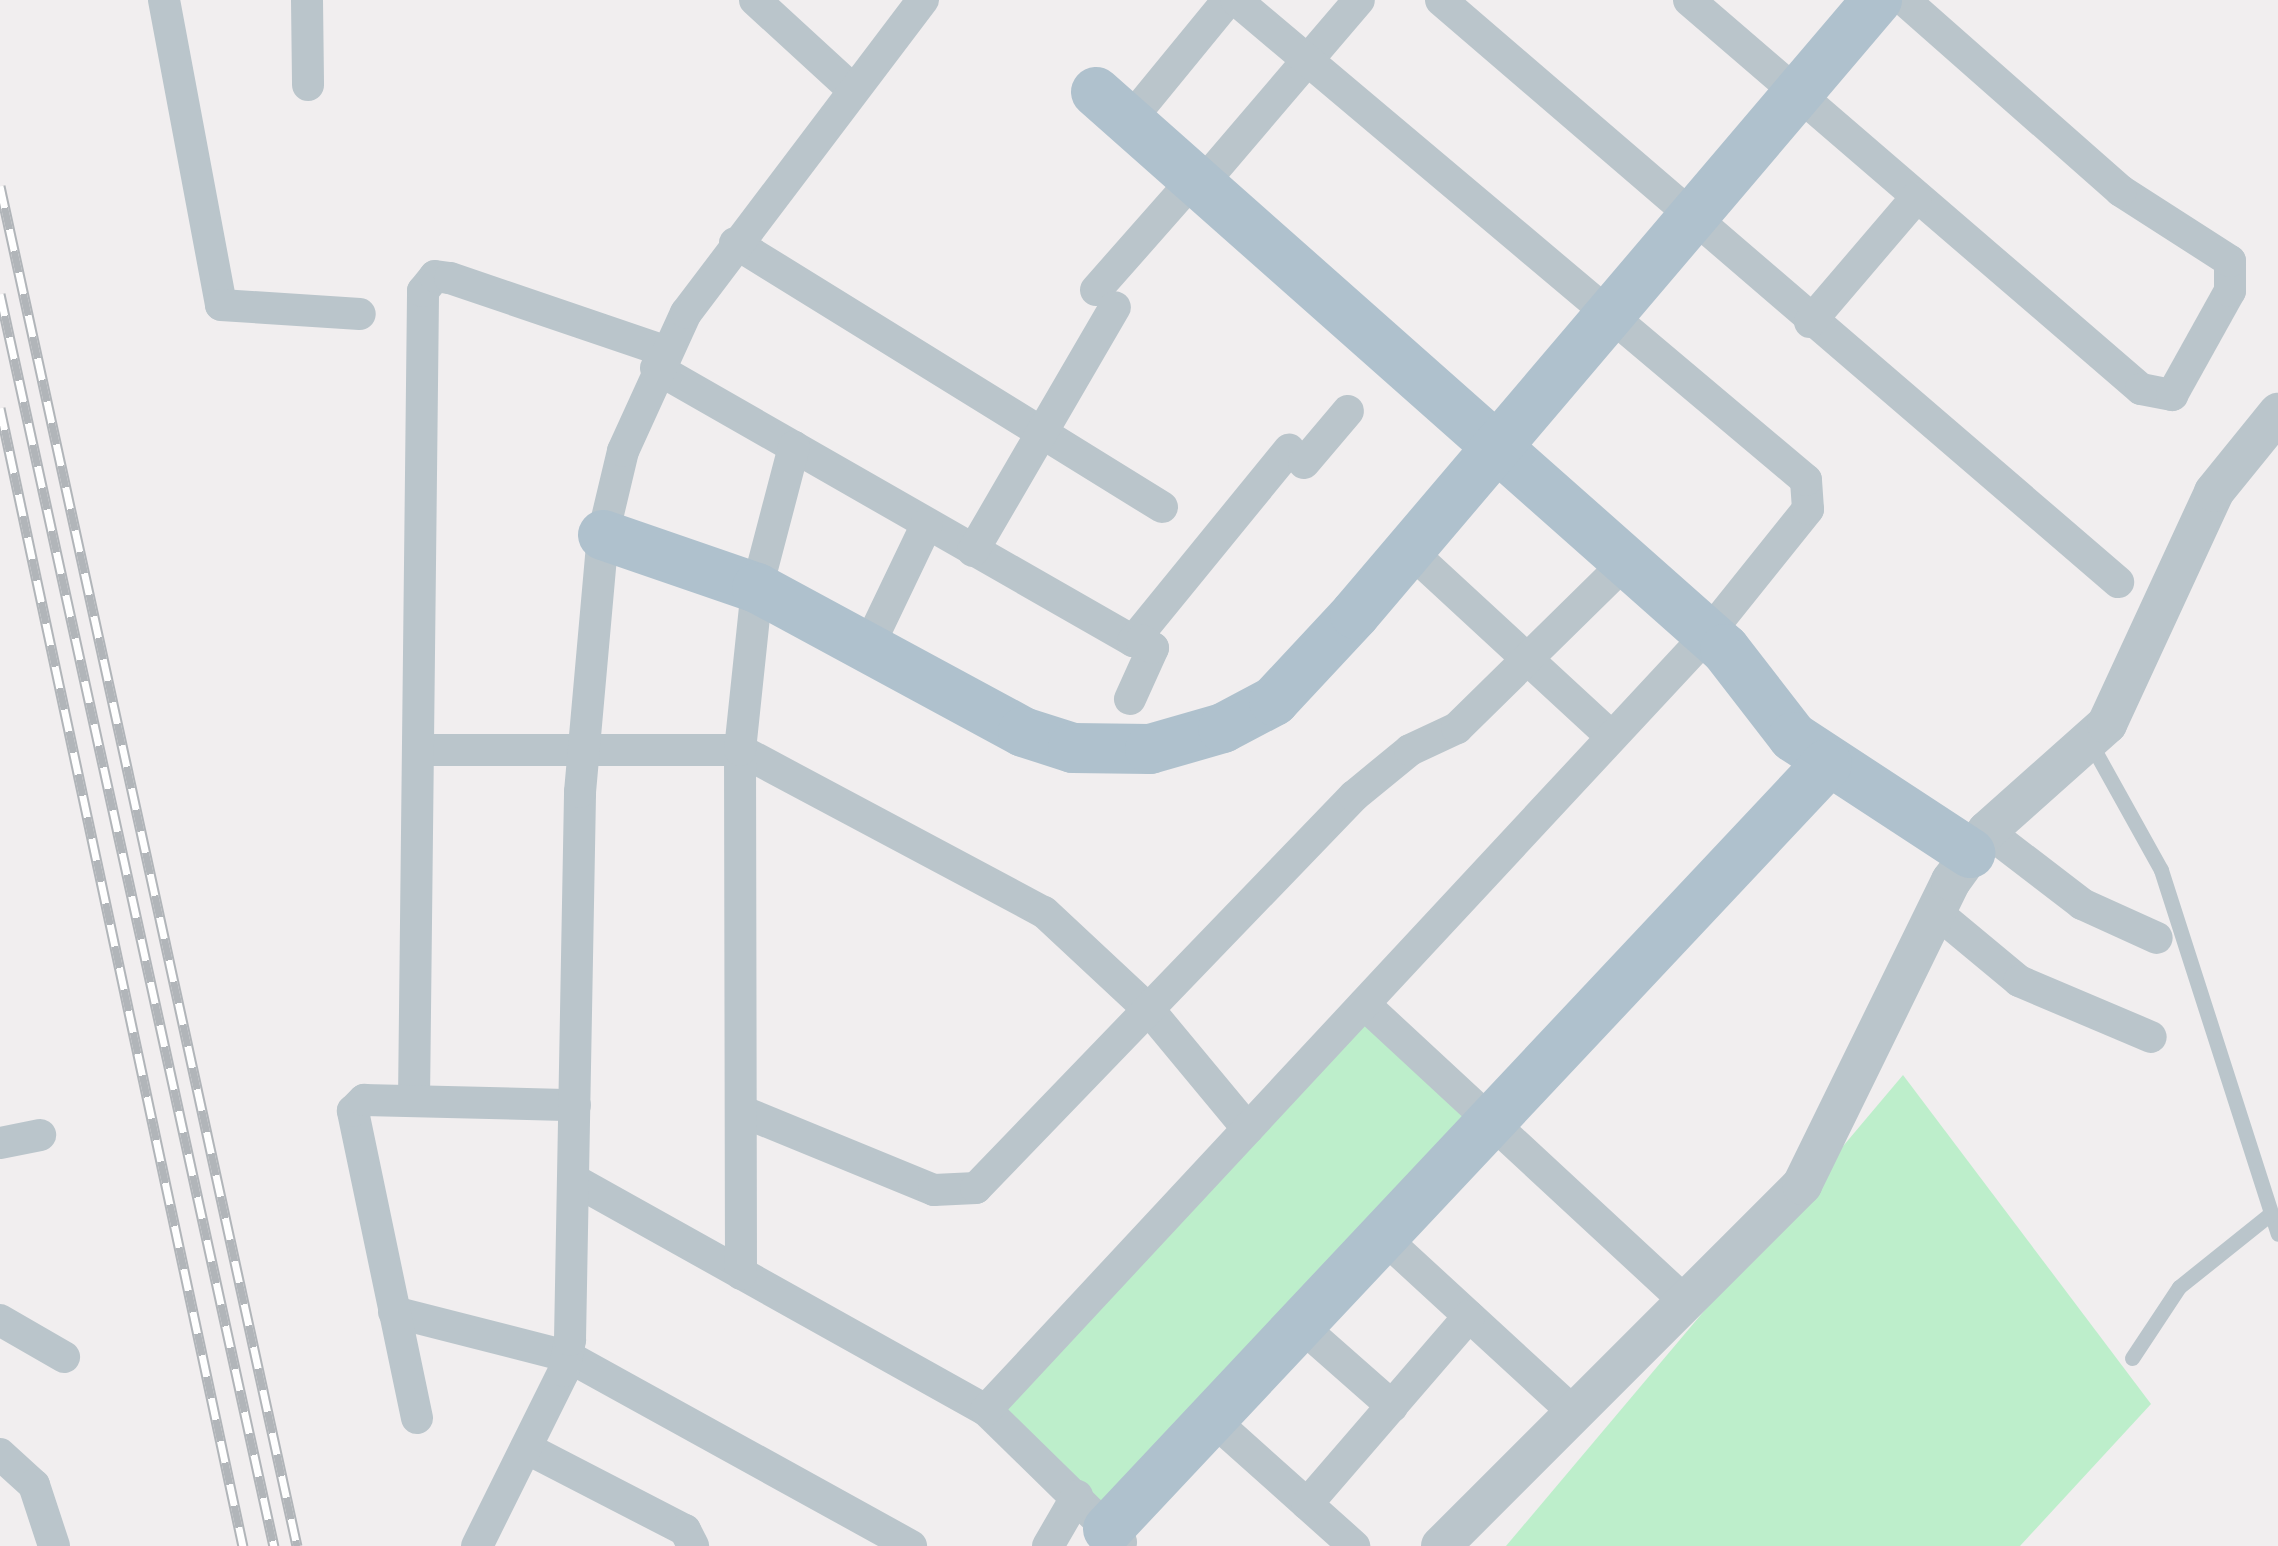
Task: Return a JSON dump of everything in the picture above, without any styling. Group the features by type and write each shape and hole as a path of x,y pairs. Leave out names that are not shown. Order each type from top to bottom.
{"main road":[{"path":"603,535 757,588 870,643 1022,732 1073,748 1150,749 1224,728 1274,700 1877,0"},
{"path":"1113,106 1708,634 1827,764 1978,842"},
{"path":"1103,1524 1212,1419 1827,764"}],"street":[{"path":"164,0 221,305 360,314"},
{"path":"307,0 308,85"},
{"path":"755,0 852,89"},
{"path":"477,1546 567,1356 584,744 603,535 660,360 735,243 923,0"},
{"path":"1113,106 1228,0"},
{"path":"986,1410 1708,634 1808,509 1806,480 1236,0"},
{"path":"973,551 1040,431 1106,298 1198,182 1359,0"},
{"path":"1441,0 1688,220 2118,582"},
{"path":"1689,0 1795,95 2156,398 2172,395 2230,291 2230,261 2120,191 1904,0"},
{"path":"1810,322 1916,198"},
{"path":"735,243 1162,507"},
{"path":"414,1102 427,280 450,278 660,360 794,447 973,551 1141,640 1154,648 1130,700"},
{"path":"1141,640 1296,457 1348,411"},
{"path":"1441,1546 1802,1185 1936,912 1978,842 2091,744 2121,699 2214,492 2278,413"},
{"path":"742,1274 746,1113 740,750 757,588 794,447"},
{"path":"870,643 927,524"},
{"path":"1408,549 1612,737"},
{"path":"746,1113 962,1194 1150,1011 1354,796 1410,750 1457,728 1626,562"},
{"path":"418,750 584,744 740,750 1013,890 1150,1011 1248,1129"},
{"path":"1978,842 2082,904 2157,938"},
{"path":"1936,912 2019,981 2150,1037"},
{"path":"1364,1004 1687,1303"},
{"path":"416,1418 353,1111 364,1100 576,1105"},
{"path":"0,1143 40,1134"},
{"path":"574,1180 986,1410 1103,1524 1048,1546"},
{"path":"1383,1236 1573,1412"},
{"path":"394,1312 567,1356 911,1546"},
{"path":"1307,1504 1469,1316"},
{"path":"0,1320 64,1357"},
{"path":"1300,1325 1392,1406"},
{"path":"1212,1419 1354,1546"},
{"path":"526,1448 685,1530 693,1546"},
{"path":"0,1454 34,1485 54,1546"}],"lane":[{"path":"2091,744 2160,870 2278,1234"},
{"path":"2132,1358 2179,1287 2270,1214"}],"green space":[{"path":"1364,1004 1491,1121 1108,1529 986,1410"},
{"path":"1903,1075 2151,1404 2020,1546 1506,1546"}],"railway":[{"path":"0,186 297,1546"},
{"path":"0,294 274,1546"},
{"path":"0,408 243,1546"}]}
